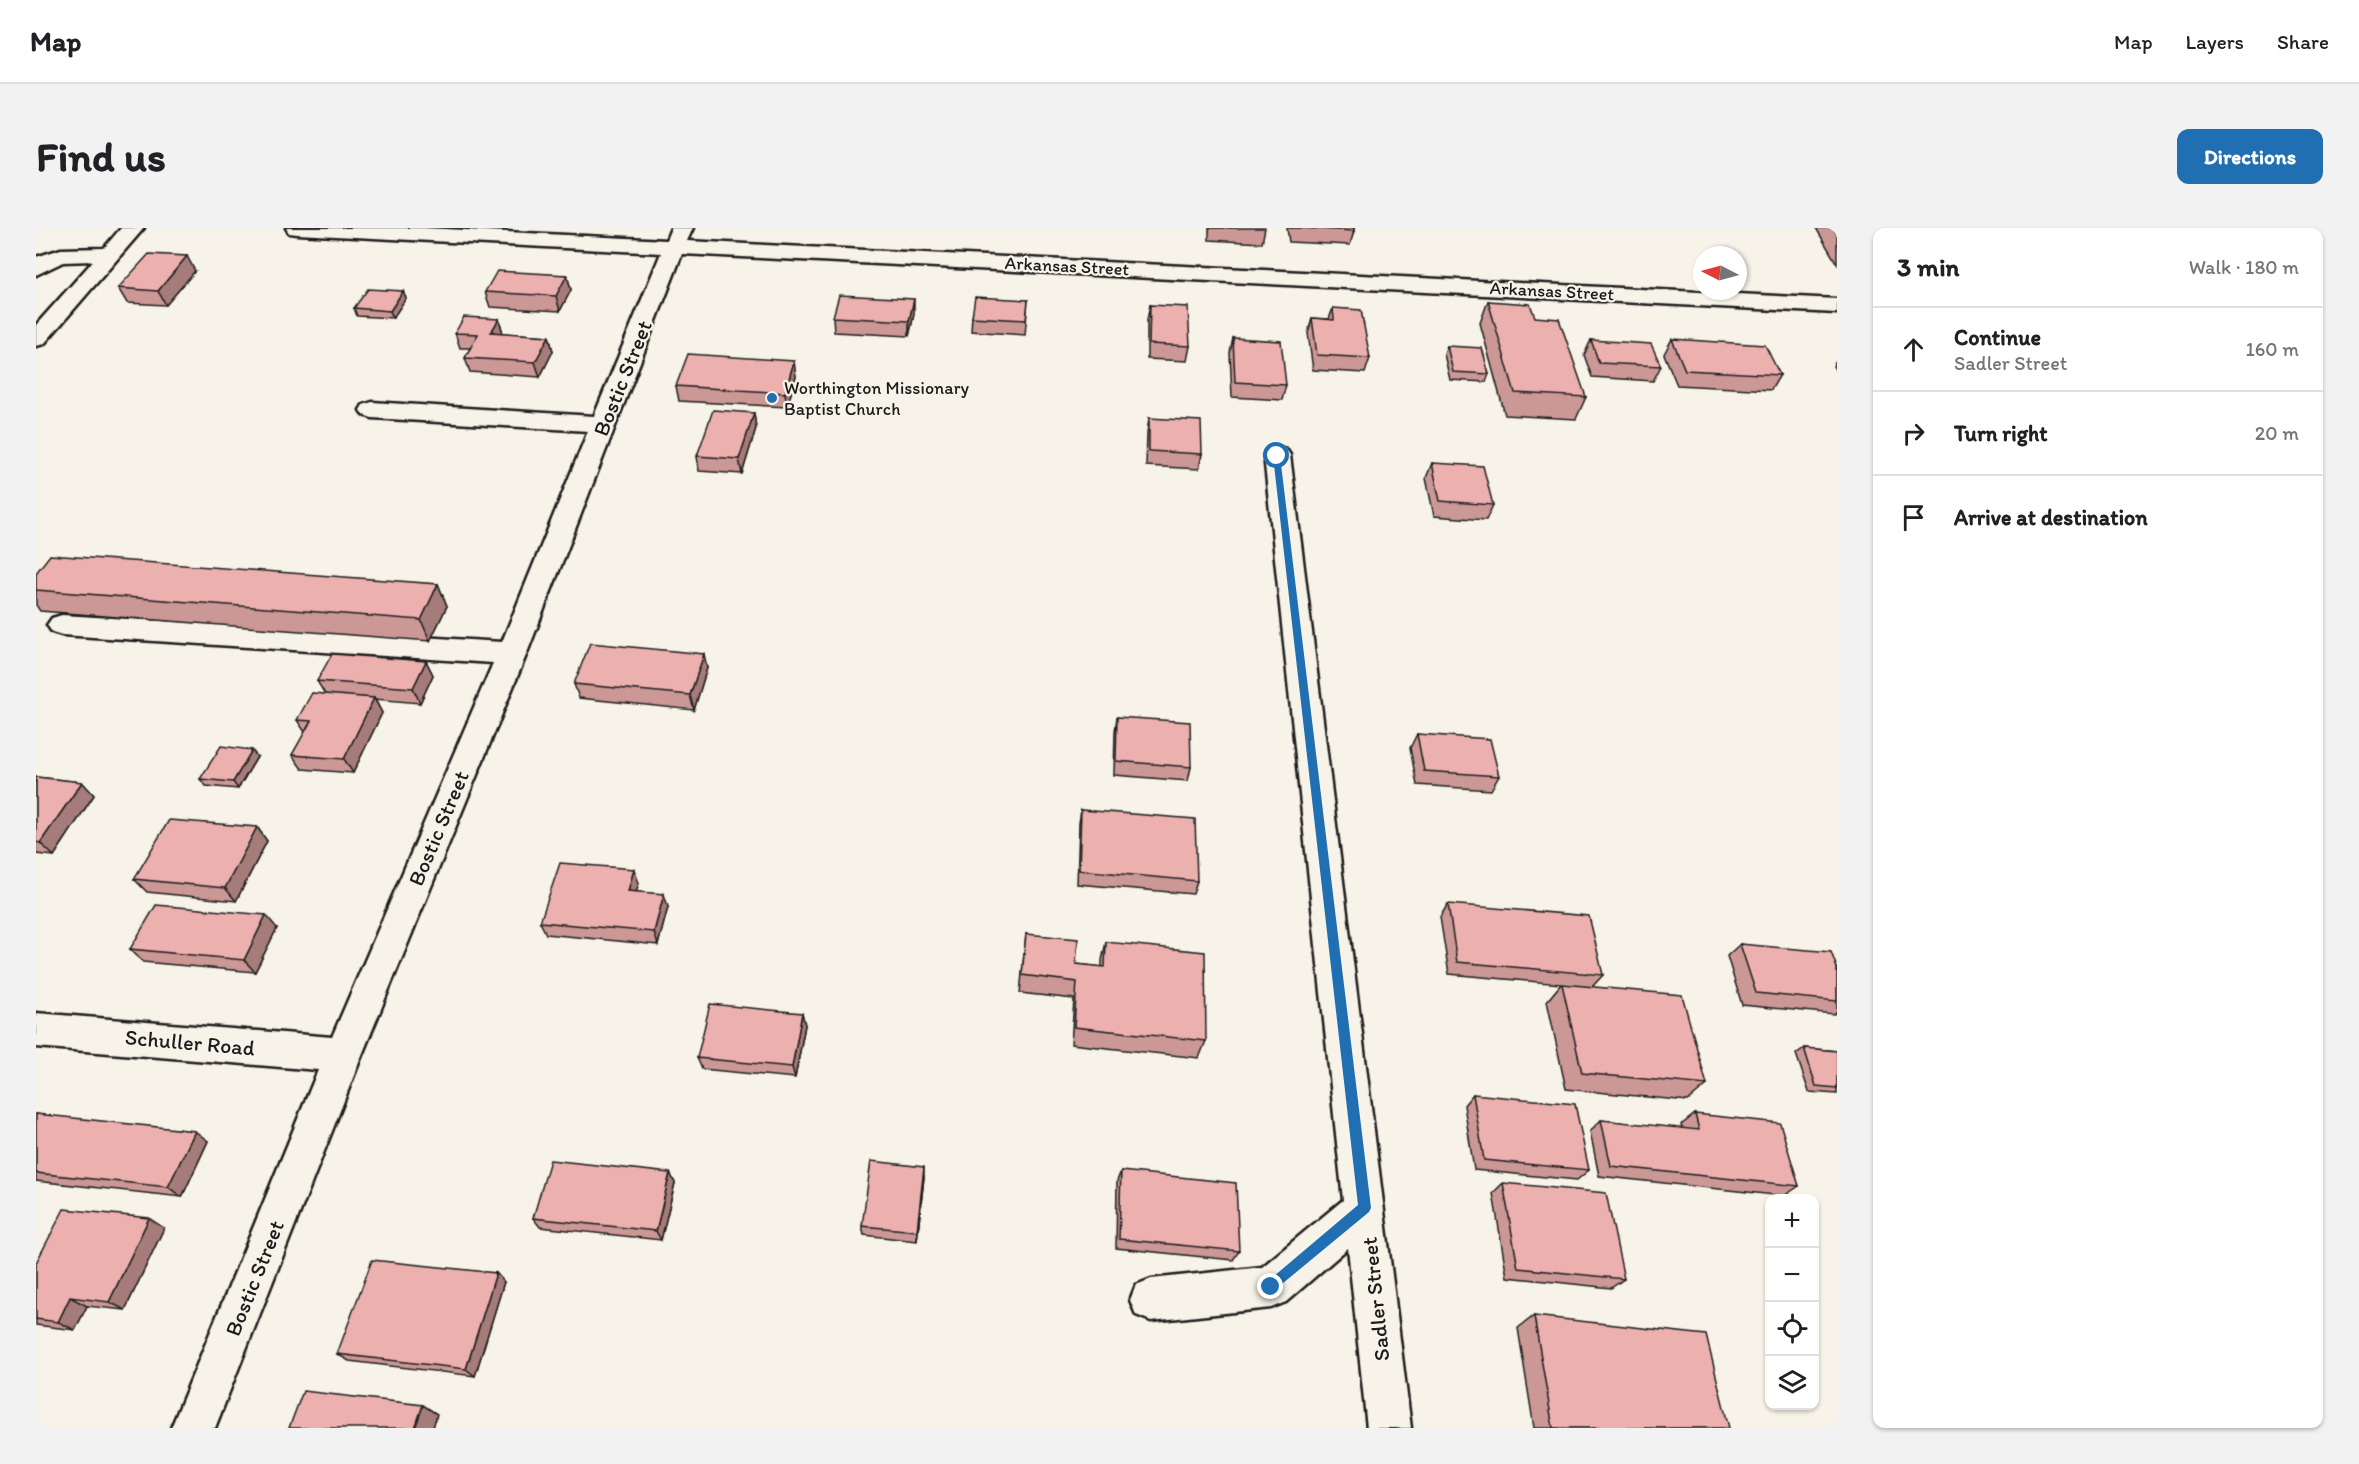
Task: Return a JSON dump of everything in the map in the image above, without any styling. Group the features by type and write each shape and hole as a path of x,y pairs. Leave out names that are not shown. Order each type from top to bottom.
{"street":[{"path":"36,339 133,228"},
{"name":"Arkansas Street","path":"297,228 678,237 1837,306"},
{"name":"Bostic Street","path":"193,1428 343,1055 512,653 678,237"},
{"path":"36,268 42,262 67,254 111,255"},
{"path":"372,410 603,424"},
{"name":"Sadler Street","path":"1277,456 1389,1428"},
{"path":"62,625 512,653"},
{"name":"Schuller Road","path":"36,1030 343,1055"},
{"path":"1150,1299 1271,1287 1365,1208"}],"building":[{"path":"1302,228 1354,228 1354,231"},
{"path":"149,254 187,256 158,291 118,288"},
{"path":"497,271 567,275 556,296 485,292"},
{"path":"368,289 403,291 390,311 354,308"},
{"path":"839,295 914,299 909,321 833,317"},
{"path":"975,297 1028,300 1026,320 972,317"},
{"path":"1488,301 1530,304 1535,317 1559,319 1586,397 1515,393"},
{"path":"1150,305 1188,307 1190,346 1149,344"},
{"path":"1333,308 1361,310 1370,358 1317,355 1312,318 1334,320"},
{"path":"464,317 499,319 491,332 549,336 535,362 465,358 478,334 455,333"},
{"path":"1233,338 1281,341 1286,385 1235,382"},
{"path":"1672,339 1765,345 1780,375 1685,370"},
{"path":"1591,340 1651,344 1661,366 1599,363"},
{"path":"1447,346 1482,348 1489,374 1453,372"},
{"path":"688,354 794,361 785,393 676,386"},
{"path":"713,410 754,413 739,459 697,456"},
{"path":"1149,418 1201,421 1202,454 1149,451"},
{"path":"1432,463 1483,466 1493,505 1440,501"},
{"path":"50,555 438,584 421,620 36,590 36,573"},
{"path":"590,643 704,654 690,695 574,684"},
{"path":"332,654 426,661 413,688 317,681"},
{"path":"312,693 374,698 344,759 292,755 311,721 297,720"},
{"path":"1117,717 1190,722 1191,767 1116,761"},
{"path":"1417,734 1490,739 1499,776 1424,771"},
{"path":"221,746 252,750 233,782 200,779"},
{"path":"36,777 82,782 40,843 36,842"},
{"path":"1081,810 1195,819 1197,881 1079,870"},
{"path":"169,820 257,827 225,888 134,879"},
{"path":"560,863 634,869 628,891 664,894 654,932 540,922"},
{"path":"1448,904 1589,916 1603,975 1457,962"},
{"path":"156,905 266,915 244,960 130,949"},
{"path":"1026,934 1078,939 1076,964 1105,967 1106,942 1205,952 1206,1041 1074,1027 1077,982 1022,975"},
{"path":"1740,944 1831,952 1837,968 1837,1001 1756,993"},
{"path":"1562,984 1682,995 1707,1085 1582,1073"},
{"path":"710,1004 802,1013 792,1067 697,1058"},
{"path":"1804,1048 1837,1051 1837,1088 1816,1086"},
{"path":"1473,1094 1575,1104 1589,1170 1484,1160"},
{"path":"36,1114 195,1131 168,1187 36,1173"},
{"path":"1695,1114 1780,1123 1799,1186 1611,1166 1601,1120 1699,1130"},
{"path":"550,1160 670,1173 656,1231 533,1218"},
{"path":"871,1161 924,1167 917,1231 862,1226"},
{"path":"1121,1171 1236,1183 1239,1251 1119,1239"},
{"path":"1503,1183 1606,1193 1624,1279 1518,1268"},
{"path":"64,1209 149,1218 109,1302 70,1297 58,1322 36,1319 36,1263"},
{"path":"372,1260 496,1273 466,1369 337,1354"},
{"path":"1534,1316 1706,1335 1729,1428 1553,1428"},
{"path":"303,1391 423,1405 415,1428 289,1428"}],"place":[{"name":"Worthington Missionary Baptist Church","path":"772,398"}],"route":[{"path":"1271,1287 1365,1208 1277,456"}]}
